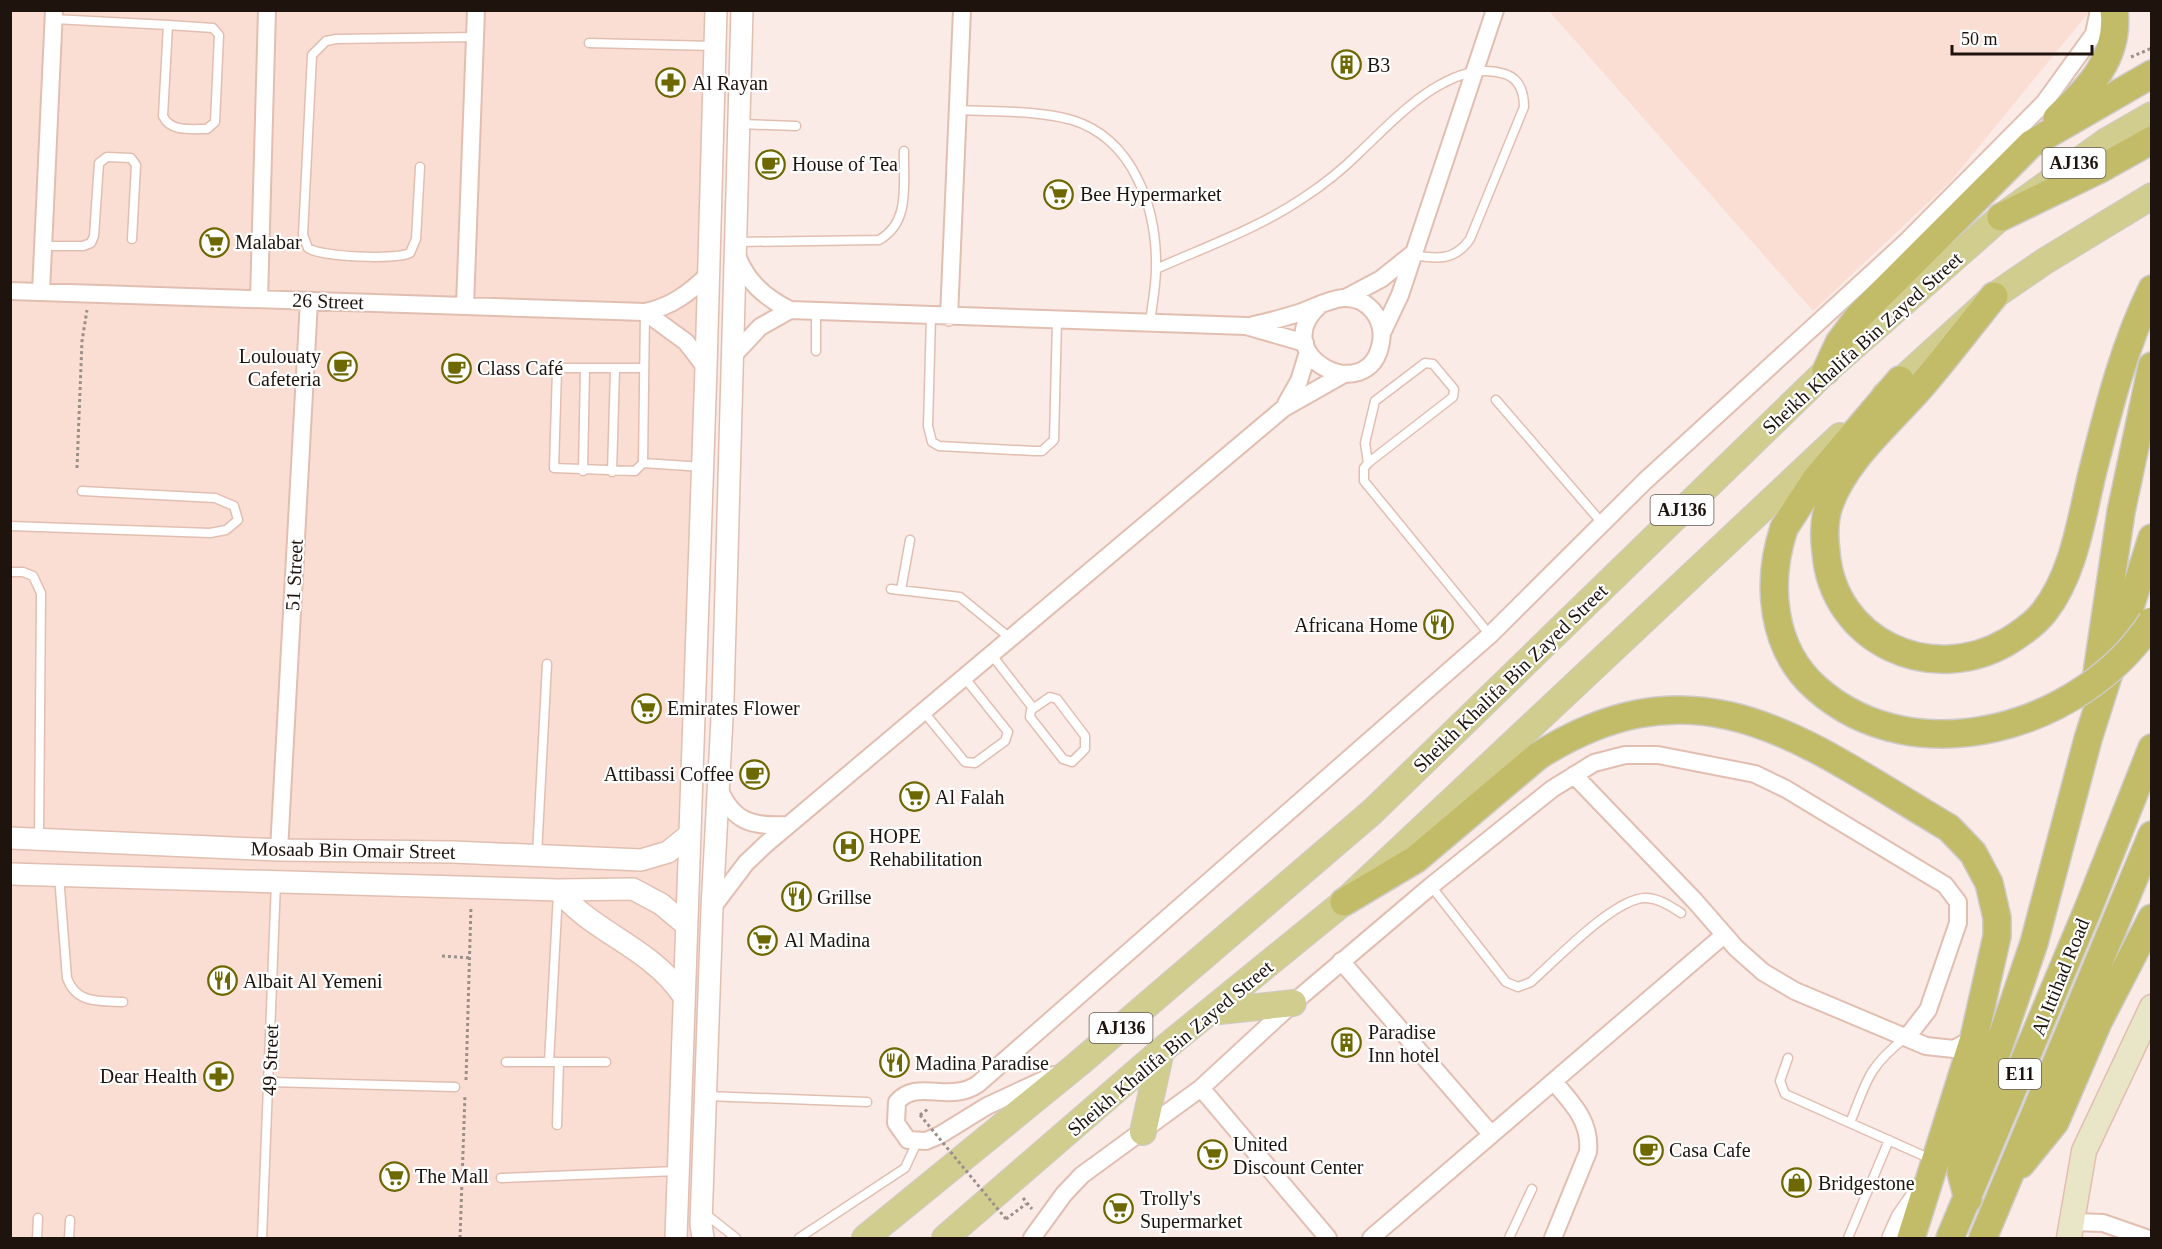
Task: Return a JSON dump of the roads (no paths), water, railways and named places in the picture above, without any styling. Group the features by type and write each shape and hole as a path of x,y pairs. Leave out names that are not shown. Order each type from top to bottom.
{"highway":[{"path":"1826,371 1839,343 1858,316 2099,76 2113,42 2114,10"},
{"path":"2031,144 2151,74"},
{"path":"2001,218 2151,140"},
{"path":"1994,296 1939,366 1858,457 1829,505 1826,524 1827,565 1834,589 1846,612 1880,641 1900,651 1924,658 1949,659 1972,656 1997,648 2017,636 2042,615 2057,594 2076,540 2115,381 2151,289"},
{"path":"2088,740 2111,570 2129,467 2151,366"},
{"path":"1900,380 1816,479 1784,528 1778,548 1776,612 1787,652 1810,683 1840,708 1872,723 1896,730 1955,732 1982,730 2049,710 2093,683 2122,659 2151,621"},
{"path":"1968,1199 1961,1172 1964,1148 2034,943 2088,740 2151,538"},
{"path":"1344,902 1400,869 1538,756 1583,731 1607,722 1658,711 1710,712 1735,716 1776,729 1807,743 1949,828 1973,853 1985,875 1994,900 1997,936 1974,1038 1911,1239"},
{"name":"Al Ittihad Road","path":"1950,1239 2088,909 2151,748"},
{"name":"Al Ittihad Road","path":"1983,1239 2151,835"},
{"path":"2009,1175 2029,1157 2055,1122 2098,1022 2151,918"}],"main road":[{"name":"Sheikh Khalifa Bin Zayed Street","path":"865,1239 1077,1065 1372,812 1826,371 2001,218 2086,155 2151,115"},
{"name":"Sheikh Khalifa Bin Zayed Street","path":"945,1239 1011,1184 1161,1051 1344,902 1900,380 1994,296 2045,261 2151,196"},
{"path":"1211,1012 1293,1003"},
{"path":"2072,1230 2077,1180 2084,1151 2151,1007"},
{"path":"1143,1132 1161,1051"}],"street":[{"path":"259,299 267,10"},
{"path":"465,306 476,10"},
{"path":"676,1239 682,994 703,467 716,10"},
{"path":"703,1239 712,908 723,699 742,10"},
{"path":"949,317 962,10"},
{"path":"712,908 746,863 788,825 1284,408 1344,374 1361,370 1374,358 1382,333 1400,295 1411,255 1495,10"},
{"path":"1077,1065 1002,1098 940,1135 917,1142 908,1140 896,1123 894,1112 900,1098 918,1091 962,1093 978,1083 1490,635 1645,481 1906,242 2022,128 2088,43 2097,24 2098,10"},
{"path":"41,292 54,14"},
{"path":"734,245 749,279 774,302 790,310 1246,326 1284,317 1329,300 1347,297 1381,279 1411,255"},
{"name":"26 Street","path":"10,291 645,312 663,309 708,275"},
{"path":"1347,297 1371,309 1382,333"},
{"name":"51 Street","path":"279,850 309,301"},
{"path":"1284,408 1299,381 1306,347 1306,325 1321,304"},
{"path":"731,358 760,327 790,310"},
{"path":"645,312 686,342 706,368"},
{"path":"1246,326 1306,347 1319,366 1344,374"},
{"path":"1032,1239 1072,1184 1201,1088 1293,1003 1431,885 1574,775 1609,758 1641,754 1722,766 1755,774 1786,789 1945,885 1958,902 1958,923 1928,1010 1906,1037"},
{"path":"1574,775 1749,961 1778,982 1926,1046 1946,1050 1962,1047 1974,1038"},
{"path":"718,784 730,808 751,824 788,825"},
{"name":"Mosaab Bin Omair Street","path":"10,838 279,850 537,855 640,860 668,852 689,835"},
{"path":"633,889 646,884 650,877 650,870 640,860"},
{"name":"Mosaab Bin Omair Street","path":"10,874 558,890 633,889 661,904 685,924"},
{"path":"558,890 574,907 659,967 682,994"},
{"path":"1371,1239 1724,935"},
{"path":"1341,961 1491,1134"},
{"path":"1553,1239 1588,1152 1589,1139 1580,1114 1554,1082"},
{"path":"1201,1088 1328,1239"},
{"path":"1893,1239 1910,1206 1932,1172"},
{"path":"2072,1230 2103,1223 2146,1239"}],"lane":[{"path":"54,14 213,28 219,35 215,122 207,129 175,128 165,121 163,116 168,25"},
{"path":"420,167 416,238 410,253 395,257 321,254 308,248 303,235 312,55 326,41 336,39 476,37"},
{"path":"589,43 715,46"},
{"path":"1156,269 1271,218 1303,199 1333,177 1410,104 1445,84 1475,72 1492,71 1509,75 1522,89 1524,106 1464,248 1455,255 1445,258 1411,255"},
{"path":"958,110 1058,117 1090,127 1117,146 1139,184 1152,225 1156,269 1150,323"},
{"path":"738,124 795,126"},
{"path":"734,245 879,240 891,233 899,222 902,210 904,152"},
{"path":"43,246 83,246 93,240 99,163 107,157 131,158 136,165 132,239"},
{"path":"644,368 560,368 555,373 552,466 556,470 635,471 643,462 645,312"},
{"path":"816,312 816,351"},
{"path":"931,316 928,426 932,442 939,446 1034,451 1042,451 1054,440 1057,320"},
{"path":"1368,463 1365,443 1375,400 1425,363 1433,364 1454,389 1453,397 1368,463 1363,474 1364,481 1490,635"},
{"path":"583,471 585,368"},
{"path":"612,472 615,369"},
{"path":"1496,400 1602,523"},
{"path":"643,462 703,467"},
{"path":"10,526 210,533 226,530 238,520 234,506 215,498 82,492"},
{"path":"901,590 910,540"},
{"path":"10,572 23,572 33,576 41,593 39,839"},
{"path":"891,589 960,597 1010,638"},
{"path":"991,654 1033,708"},
{"path":"537,855 547,664"},
{"path":"923,711 965,762 975,763 1005,741 1008,732 964,677"},
{"path":"1050,697 1057,699 1085,736 1086,742 1082,754 1072,762 1063,759 1030,717 1033,708 1050,697"},
{"path":"59,876 67,978 71,989 81,997 91,1000 123,1002"},
{"name":"49 Street","path":"262,1239 270,1082 276,882"},
{"path":"1431,885 1506,982 1518,987 1532,982 1623,903 1648,898 1665,903 1681,913"},
{"path":"549,1062 558,890"},
{"path":"1850,1124 1872,1069 1884,1054 1906,1037"},
{"path":"1788,1058 1780,1081 1785,1094 1889,1140 1932,1172"},
{"path":"506,1062 606,1062"},
{"path":"557,1125 559,1062"},
{"path":"270,1082 454,1087"},
{"path":"706,1096 867,1102"},
{"path":"1848,1239 1889,1140"},
{"path":"799,1239 905,1168 917,1142"},
{"path":"501,1178 678,1171"},
{"path":"1509,1239 1532,1189"},
{"path":"702,1211 736,1239"},
{"path":"37,1239 38,1218"},
{"path":"69,1239 70,1220"}],"place":[{"name":"B3","path":"1346,65"},
{"name":"Al Rayan","path":"671,83"},
{"name":"House of Tea","path":"771,164"},
{"name":"Bee Hypermarket","path":"1059,194"},
{"name":"Malabar","path":"214,242"},
{"name":"Loulouaty Cafeteria","path":"342,367"},
{"name":"Class Café","path":"456,368"},
{"name":"Africana Home","path":"1439,625"},
{"name":"Emirates Flower","path":"646,708"},
{"name":"Attibassi Coffee","path":"755,774"},
{"name":"Al Falah","path":"914,797"},
{"name":"HOPE Rehabilitation","path":"848,847"},
{"name":"Grillse","path":"796,897"},
{"name":"Al Madina","path":"763,940"},
{"name":"Albait Al Yemeni","path":"222,981"},
{"name":"Paradise Inn hotel","path":"1347,1043"},
{"name":"Madina Paradise","path":"894,1063"},
{"name":"Dear Health","path":"218,1076"},
{"name":"Casa Cafe","path":"1648,1150"},
{"name":"United Discount Center","path":"1212,1155"},
{"name":"The Mall","path":"394,1176"},
{"name":"Bridgestone","path":"1797,1183"},
{"name":"Trolly's Supermarket","path":"1119,1209"}]}
